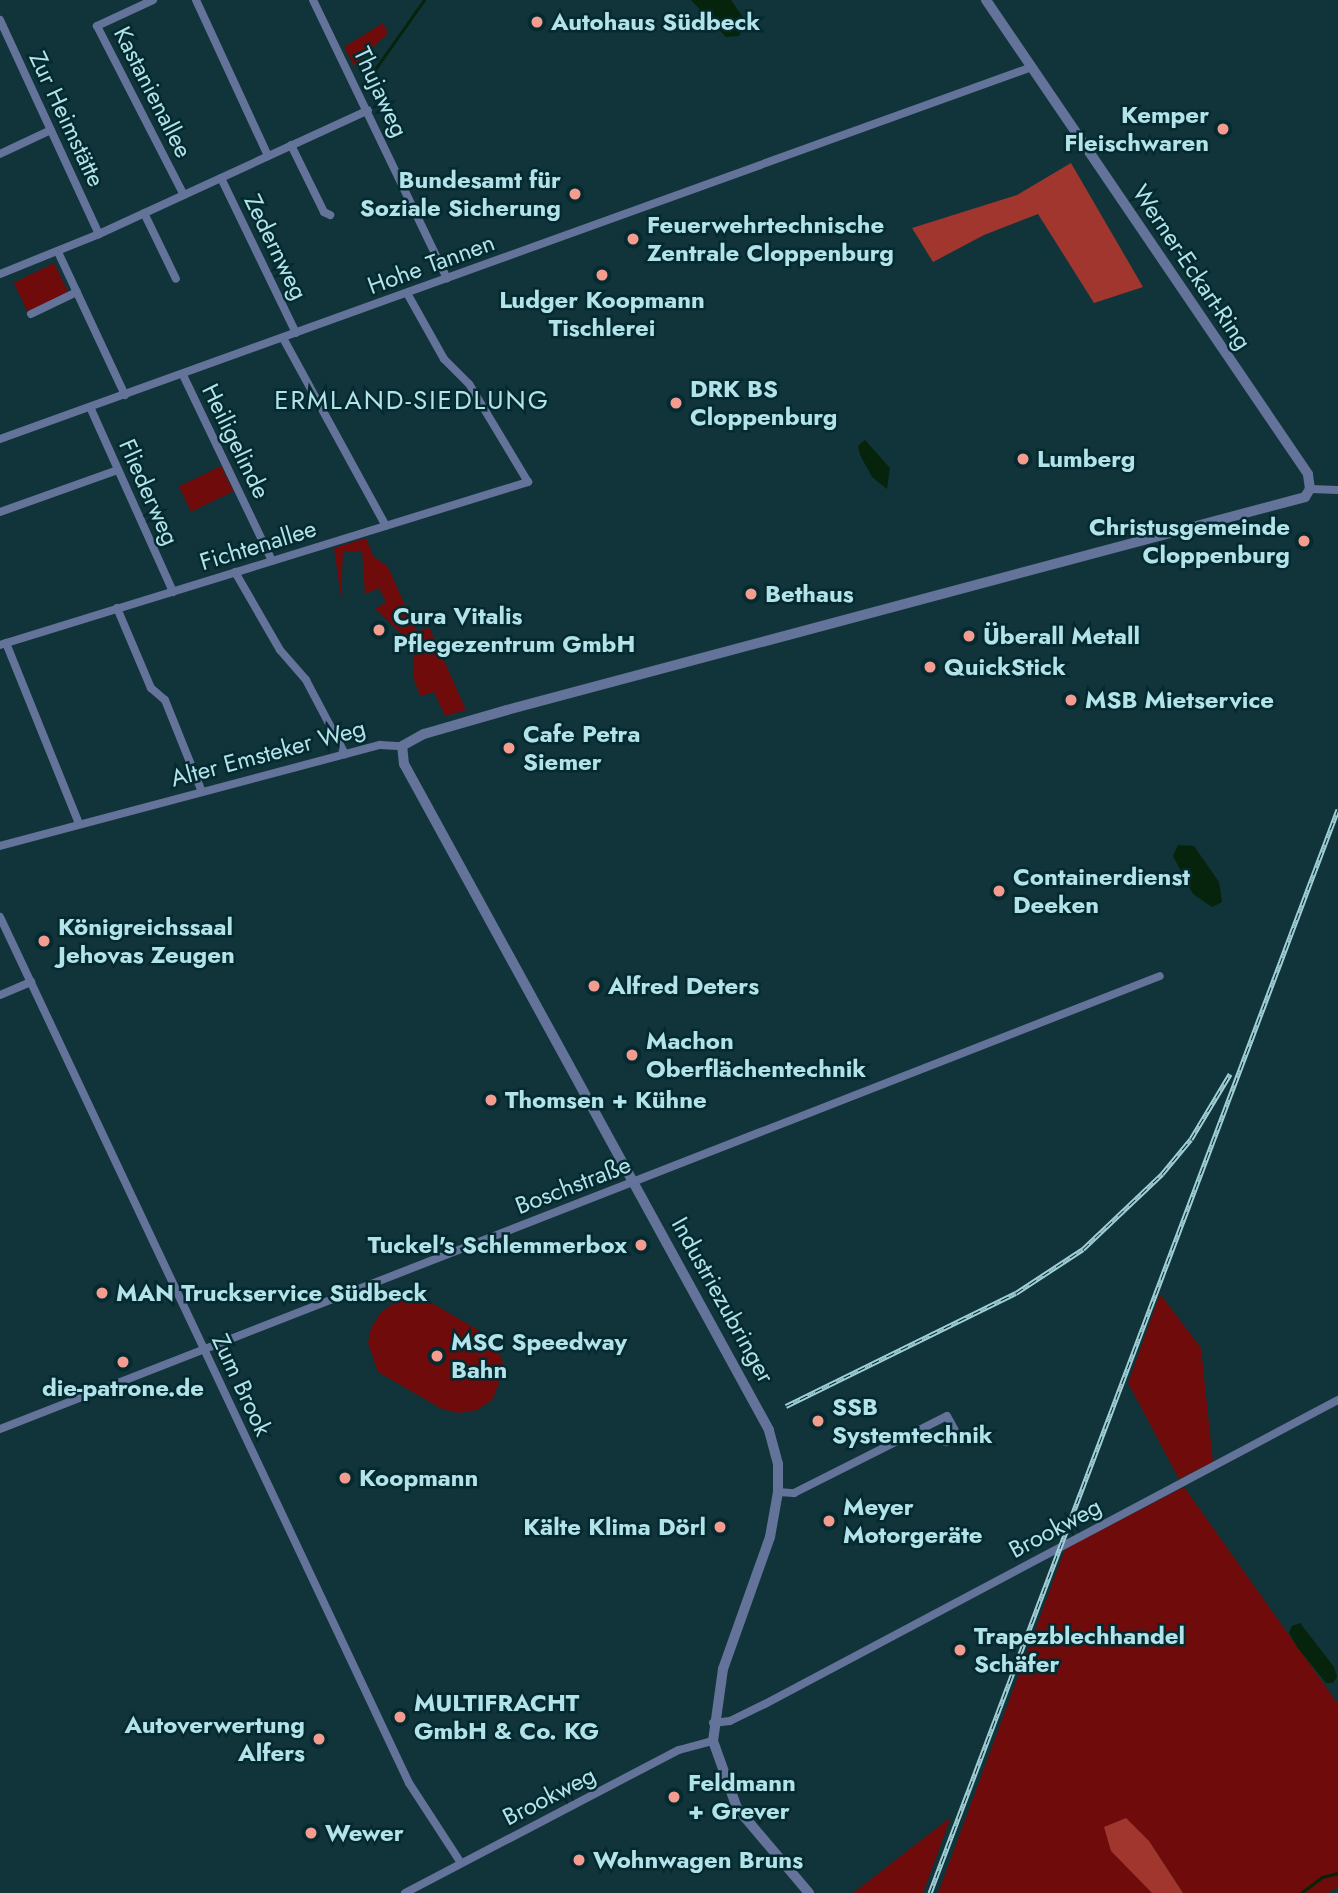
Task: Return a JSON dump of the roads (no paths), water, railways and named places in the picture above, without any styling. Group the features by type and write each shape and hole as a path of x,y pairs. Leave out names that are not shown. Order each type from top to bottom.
{"street":[{"name":"Kastanienallee","path":"153,0 97,26 184,195"},
{"path":"196,0 268,156"},
{"name":"Thujaweg","path":"313,0 447,278"},
{"name":"Werner-Eckart-Ring","path":"986,0 1308,474 1310,489"},
{"name":"Zur Heimstätte","path":"0,20 99,234"},
{"name":"Hohe Tannen","path":"0,439 1032,67"},
{"path":"0,274 99,234 368,110"},
{"path":"0,155 51,130"},
{"path":"291,145 324,212 330,215"},
{"name":"Zedernweg","path":"221,178 296,333"},
{"path":"144,213 176,279"},
{"path":"58,251 125,395"},
{"path":"31,314 77,292"},
{"name":"Fichtenallee","path":"2,644 528,482 469,384 444,359 407,293"},
{"path":"283,338 386,526"},
{"name":"Heiligelinde","path":"183,375 272,561"},
{"name":"Fliederweg","path":"90,407 173,593"},
{"path":"0,512 118,470"},
{"path":"1310,489 1338,490"},
{"name":"Alter Emsteker Weg","path":"0,846 380,745 402,746 417,737 508,710 1297,501 1310,489"},
{"path":"235,572 280,650 306,680 345,754"},
{"path":"117,608 150,688 164,700 202,792"},
{"path":"2,644 79,824"},
{"name":"Industriezubringer","path":"402,746 404,764 761,1413 778,1464 778,1492 769,1536 723,1669 713,1723 713,1741 737,1808 809,1893"},
{"name":"Zum Brook","path":"0,917 409,1783 461,1863"},
{"name":"Boschstraße","path":"0,1429 1160,976"},
{"path":"0,995 31,982"},
{"name":"Brookweg","path":"713,1723 730,1721 765,1704 1338,1400"},
{"path":"778,1492 794,1493 919,1430"},
{"name":"Brookweg","path":"405,1893 679,1750 713,1741"}],"waterway":[{"path":"369,78 424,0"},
{"path":"1301,1893 1322,1877 1338,1873"}],"railway":[{"path":"930,1893 1338,809"},
{"path":"786,1406 1016,1293 1083,1249 1162,1174 1191,1139 1230,1074"}],"place":[{"name":"Autohaus Südbeck","path":"537,22"},
{"name":"Kemper Fleischwaren","path":"1223,129"},
{"name":"Bundesamt für Soziale Sicherung","path":"575,194"},
{"name":"Feuerwehrtechnische Zentrale Cloppenburg","path":"633,239"},
{"name":"Ludger Koopmann Tischlerei","path":"602,275"},
{"name":"DRK BS Cloppenburg","path":"676,403"},
{"name":"Lumberg","path":"1023,459"},
{"name":"Christusgemeinde Cloppenburg","path":"1304,541"},
{"name":"Bethaus","path":"751,594"},
{"name":"Cura Vitalis Pflegezentrum GmbH","path":"379,630"},
{"name":"Überall Metall","path":"969,636"},
{"name":"QuickStick","path":"930,667"},
{"name":"MSB Mietservice","path":"1071,700"},
{"name":"Cafe Petra Siemer","path":"509,748"},
{"name":"Containerdienst Deeken","path":"999,891"},
{"name":"Königreichssaal Jehovas Zeugen","path":"44,941"},
{"name":"Alfred Deters","path":"594,986"},
{"name":"Machon Oberflächentechnik","path":"632,1055"},
{"name":"Thomsen + Kühne","path":"491,1100"},
{"name":"Tuckel's Schlemmerbox","path":"641,1245"},
{"name":"MAN Truckservice Südbeck","path":"102,1293"},
{"name":"MSC Speedway Bahn","path":"437,1356"},
{"name":"die-patrone.de","path":"123,1362"},
{"name":"SSB Systemtechnik","path":"818,1421"},
{"name":"Koopmann","path":"345,1478"},
{"name":"Meyer Motorgeräte","path":"829,1521"},
{"name":"Kälte Klima Dörl","path":"720,1527"},
{"name":"Trapezblechhandel Schäfer","path":"960,1650"},
{"name":"MULTIFRACHT GmbH & Co. KG","path":"400,1717"},
{"name":"Autoverwertung Alfers","path":"319,1739"},
{"name":"Feldmann + Grever","path":"674,1797"},
{"name":"Wewer","path":"311,1833"},
{"name":"Wohnwagen Bruns","path":"579,1860"}],"district":[{"name":"ERMLAND-SIEDLUNG","path":"412,401"}]}
